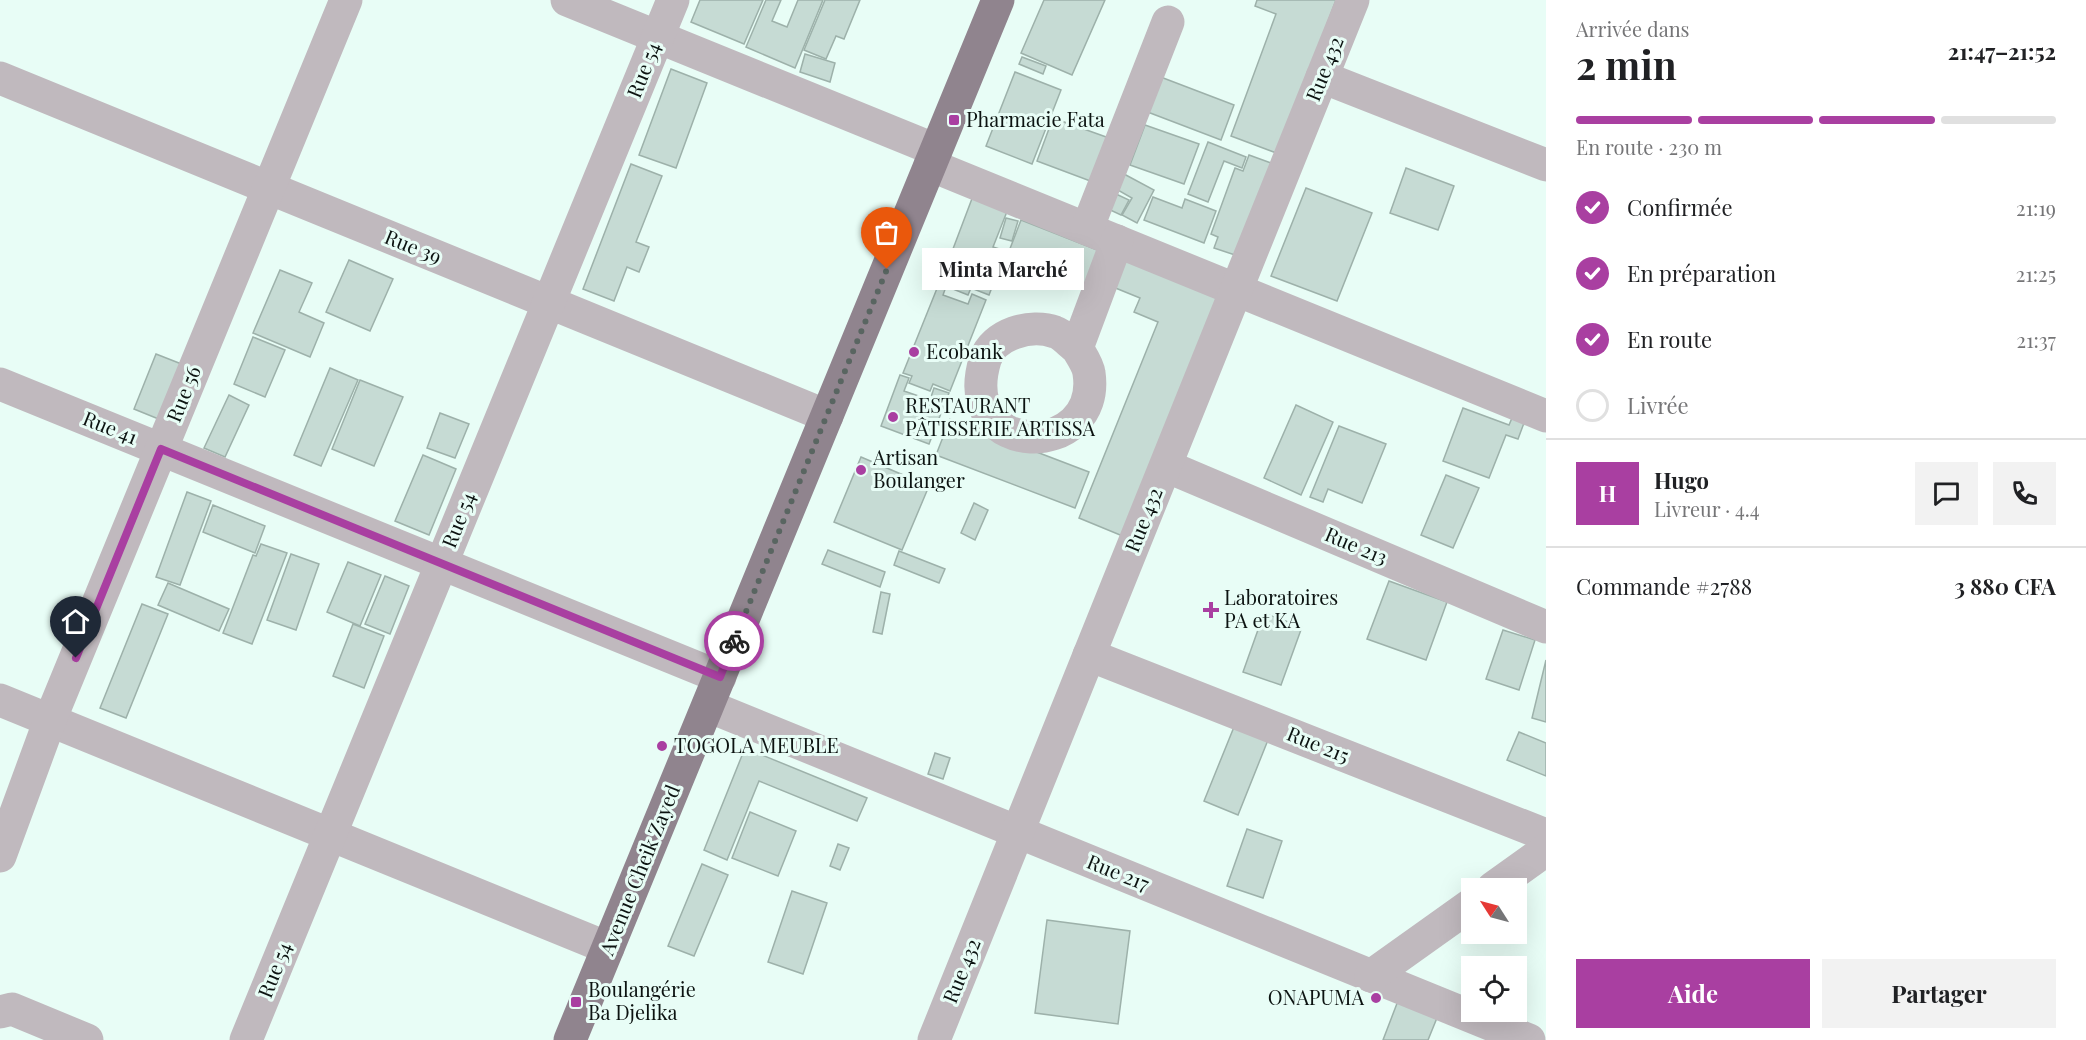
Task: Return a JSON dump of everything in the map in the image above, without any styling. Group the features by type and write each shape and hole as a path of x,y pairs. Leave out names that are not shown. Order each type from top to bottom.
{"main road":[{"name":"Avenue Cheik Zayed","path":"572,1039 998,0"}],"street":[{"name":"Rue 56","path":"0,856 50,720 346,0"},
{"path":"567,0 658,37 1117,241 1546,416"},
{"name":"Rue 54","path":"246,1040 673,0"},
{"name":"Rue 432","path":"934,1040 1353,0"},
{"path":"1087,228 1168,22"},
{"path":"1322,77 1546,165"},
{"name":"Rue 39","path":"0,78 827,416"},
{"path":"1077,348 1117,241"},
{"name":"Rue 41","path":"0,384 441,563 714,691"},
{"name":"Rue 213","path":"1166,466 1546,627"},
{"name":"Rue 215","path":"1089,655 1546,835"},
{"name":"Rue 217","path":"714,691 1018,832 1528,1040"},
{"path":"0,700 608,948"},
{"path":"1507,878 1546,850"},
{"path":"1371,976 1461,912"},
{"path":"6,1011 87,1040"}],"building":[{"path":"700,0 763,0 744,44 691,22"},
{"path":"766,0 781,0 772,21 787,27 798,0 823,0 795,68 746,47"},
{"path":"825,0 860,0 844,39 836,36 826,59 804,50"},
{"path":"1044,0 1105,0 1072,75 1021,53"},
{"path":"1257,0 1336,0 1279,154 1231,136 1276,14 1255,6"},
{"path":"805,54 835,63 830,82 800,72"},
{"path":"1022,57 1046,66 1043,74 1019,64"},
{"path":"671,69 707,83 676,168 639,155"},
{"path":"1015,72 1061,90 1032,164 986,146"},
{"path":"1158,76 1234,105 1221,140 1145,111"},
{"path":"1053,118 1109,138 1093,182 1037,161"},
{"path":"1145,125 1199,144 1184,184 1130,165"},
{"path":"1208,142 1246,157 1242,168 1224,161 1208,202 1188,194"},
{"path":"1249,155 1271,163 1238,256 1214,248 1218,237 1211,234 1235,168 1243,171"},
{"path":"631,164 662,176 636,242 649,247 639,272 627,267 614,301 583,289"},
{"path":"1406,168 1454,186 1438,230 1390,213"},
{"path":"1124,174 1154,190 1137,223 1122,215 1132,198 1116,189"},
{"path":"1306,188 1372,213 1337,301 1271,276"},
{"path":"1116,194 1129,200 1121,215 1108,209"},
{"path":"973,196 1008,209 993,247 1006,251 989,295 971,288 968,295 948,287 950,280 942,278"},
{"path":"1153,197 1182,208 1185,199 1216,211 1204,243 1144,220"},
{"path":"1006,218 1018,221 1012,241 1000,238"},
{"path":"1021,220 1105,253 1090,291 1006,259"},
{"path":"1127,251 1225,290 1125,537 1079,518 1158,322 1134,312 1140,298 1113,287"},
{"path":"349,260 393,279 370,331 326,312"},
{"path":"280,270 312,283 299,312 324,323 310,357 253,333"},
{"path":"940,281 947,284 943,295 968,304 972,294 986,300 950,391 933,384 930,391 909,383 912,376 903,373"},
{"path":"253,337 285,350 265,397 234,384"},
{"path":"156,354 184,365 161,420 134,409"},
{"path":"330,368 358,380 321,466 294,455"},
{"path":"900,375 909,378 904,391 930,400 934,388 949,393 929,444 881,426"},
{"path":"360,380 403,397 374,466 332,449"},
{"path":"229,395 249,405 225,457 204,448"},
{"path":"1296,405 1333,422 1301,495 1264,478"},
{"path":"1463,408 1509,425 1512,418 1524,423 1518,439 1506,435 1489,478 1443,461"},
{"path":"440,413 469,424 455,458 427,448"},
{"path":"950,419 1089,472 1075,508 936,455"},
{"path":"1339,426 1386,444 1362,503 1328,489 1323,502 1310,497"},
{"path":"423,455 456,469 429,535 395,521"},
{"path":"861,457 929,486 902,550 834,522"},
{"path":"1446,475 1479,488 1453,548 1421,535"},
{"path":"187,492 211,501 180,585 156,577"},
{"path":"974,503 988,510 975,540 961,533"},
{"path":"213,505 265,526 255,553 203,532"},
{"path":"261,544 287,553 252,644 223,633 253,555 256,556"},
{"path":"828,550 885,572 880,587 822,564"},
{"path":"899,551 945,569 939,583 894,565"},
{"path":"291,554 319,564 296,630 267,620"},
{"path":"348,562 381,575 360,626 327,612"},
{"path":"385,576 409,586 390,634 365,624"},
{"path":"1389,581 1447,602 1426,660 1367,639"},
{"path":"168,583 229,609 219,631 158,605"},
{"path":"881,592 890,594 882,634 873,632"},
{"path":"142,604 168,614 126,718 100,708"},
{"path":"1264,613 1302,627 1281,685 1243,672"},
{"path":"353,624 384,636 364,688 333,676"},
{"path":"1503,630 1535,640 1519,690 1486,679"},
{"path":"1546,660 1546,722 1532,718"},
{"path":"1234,727 1268,740 1238,815 1204,801"},
{"path":"1519,732 1546,743 1546,776 1507,760"},
{"path":"745,748 867,798 857,821 759,781 727,860 704,850"},
{"path":"935,753 950,758 943,779 928,774"},
{"path":"750,812 796,831 778,876 732,858"},
{"path":"1247,829 1282,841 1263,898 1227,886"},
{"path":"838,844 849,848 840,870 830,866"},
{"path":"702,864 728,875 694,956 668,946"},
{"path":"792,891 827,903 803,974 768,962"},
{"path":"1047,920 1130,931 1118,1024 1035,1013"},
{"path":"1401,993 1441,1008 1428,1040 1383,1040"}],"way so far":[{"path":"734,641 887,269"}],"place":[{"name":"Pharmacie Fata","path":"954,120"},
{"name":"Minta Marché","path":"887,269"},
{"name":"Ecobank","path":"914,352"},
{"name":"RESTAURANT PÂTISSERIE ARTISSA","path":"893,417"},
{"name":"Artisan Boulanger","path":"861,470"},
{"name":"Laboratoires PA et KA","path":"1211,610"},
{"name":"TOGOLA MEUBLE","path":"662,746"},
{"name":"ONAPUMA","path":"1376,998"},
{"name":"Boulangérie Ba Djelika","path":"576,1002"}],"route":[{"path":"76,658 161,449 720,677 734,641"}]}
